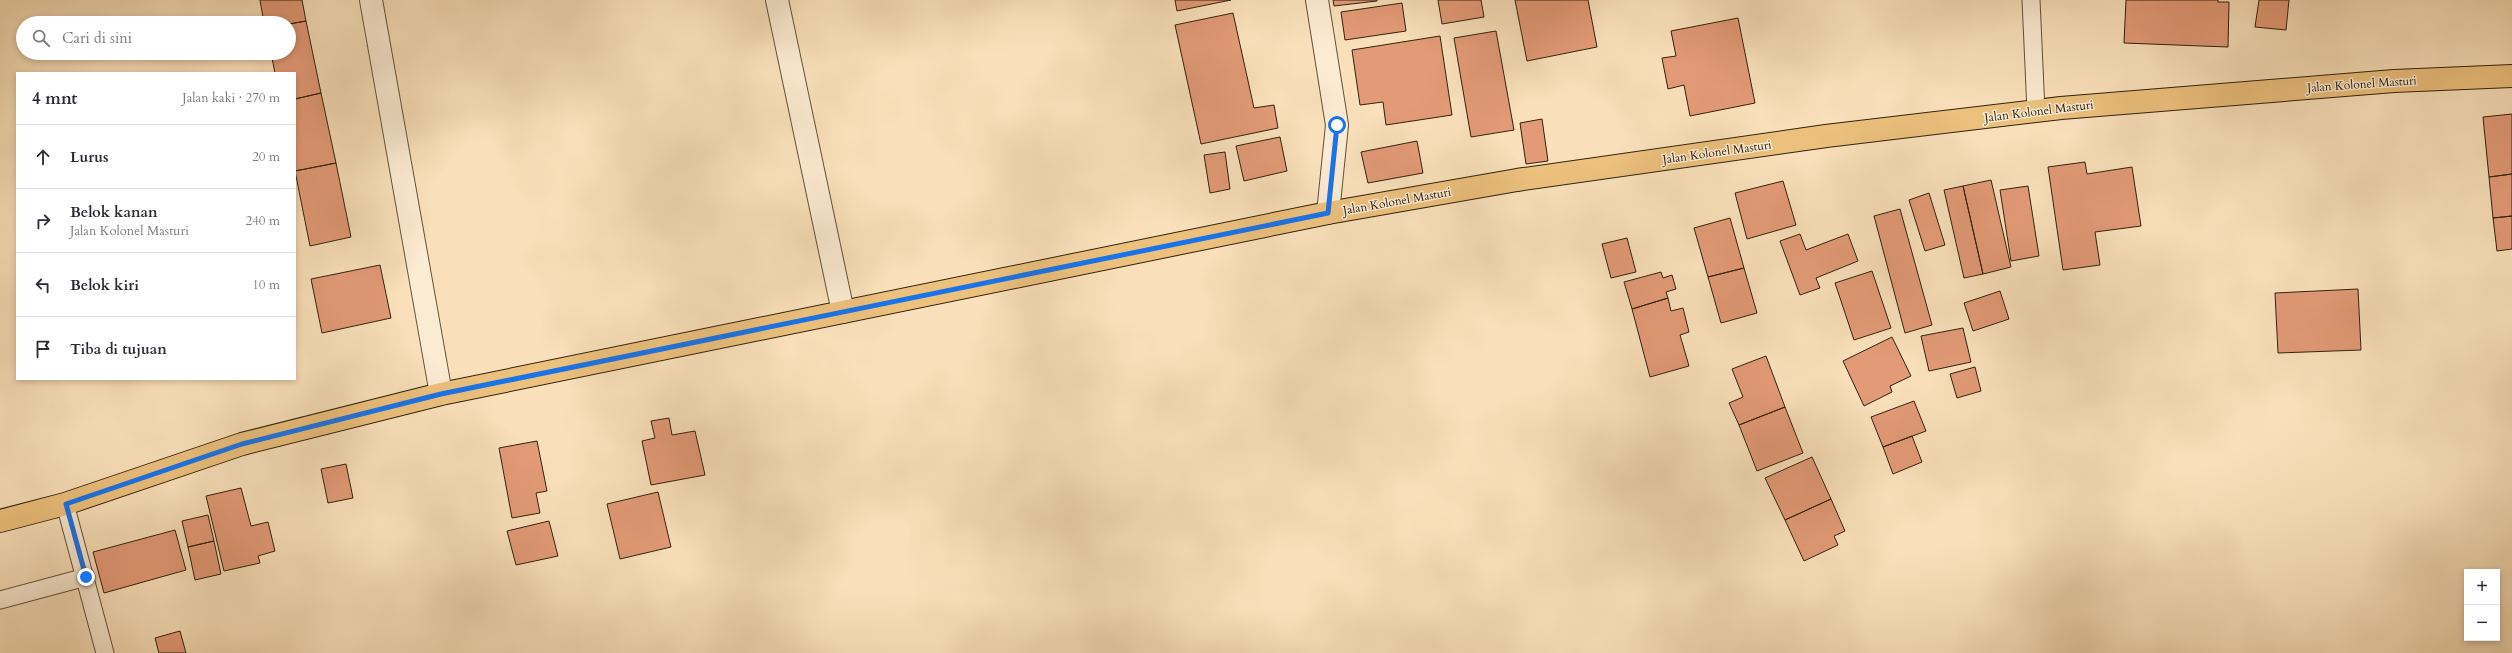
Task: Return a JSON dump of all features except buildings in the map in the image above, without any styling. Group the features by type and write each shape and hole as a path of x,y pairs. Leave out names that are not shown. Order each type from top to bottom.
{"main road":[{"name":"Jalan Kolonel Masturi","path":"0,521 66,504 242,444 441,394 1328,213 1517,180 1826,136 2036,111 2144,100 2394,81 2512,76"}],"street":[{"path":"371,0 441,394"},
{"path":"778,0 843,312"},
{"path":"1317,0 1337,125 1328,213"}],"lane":[{"path":"2031,0 2036,111"},
{"path":"66,504 105,653"},
{"path":"0,600 86,577"}],"route":[{"path":"86,577 66,504 242,444 441,394 1328,213 1337,125"}]}
